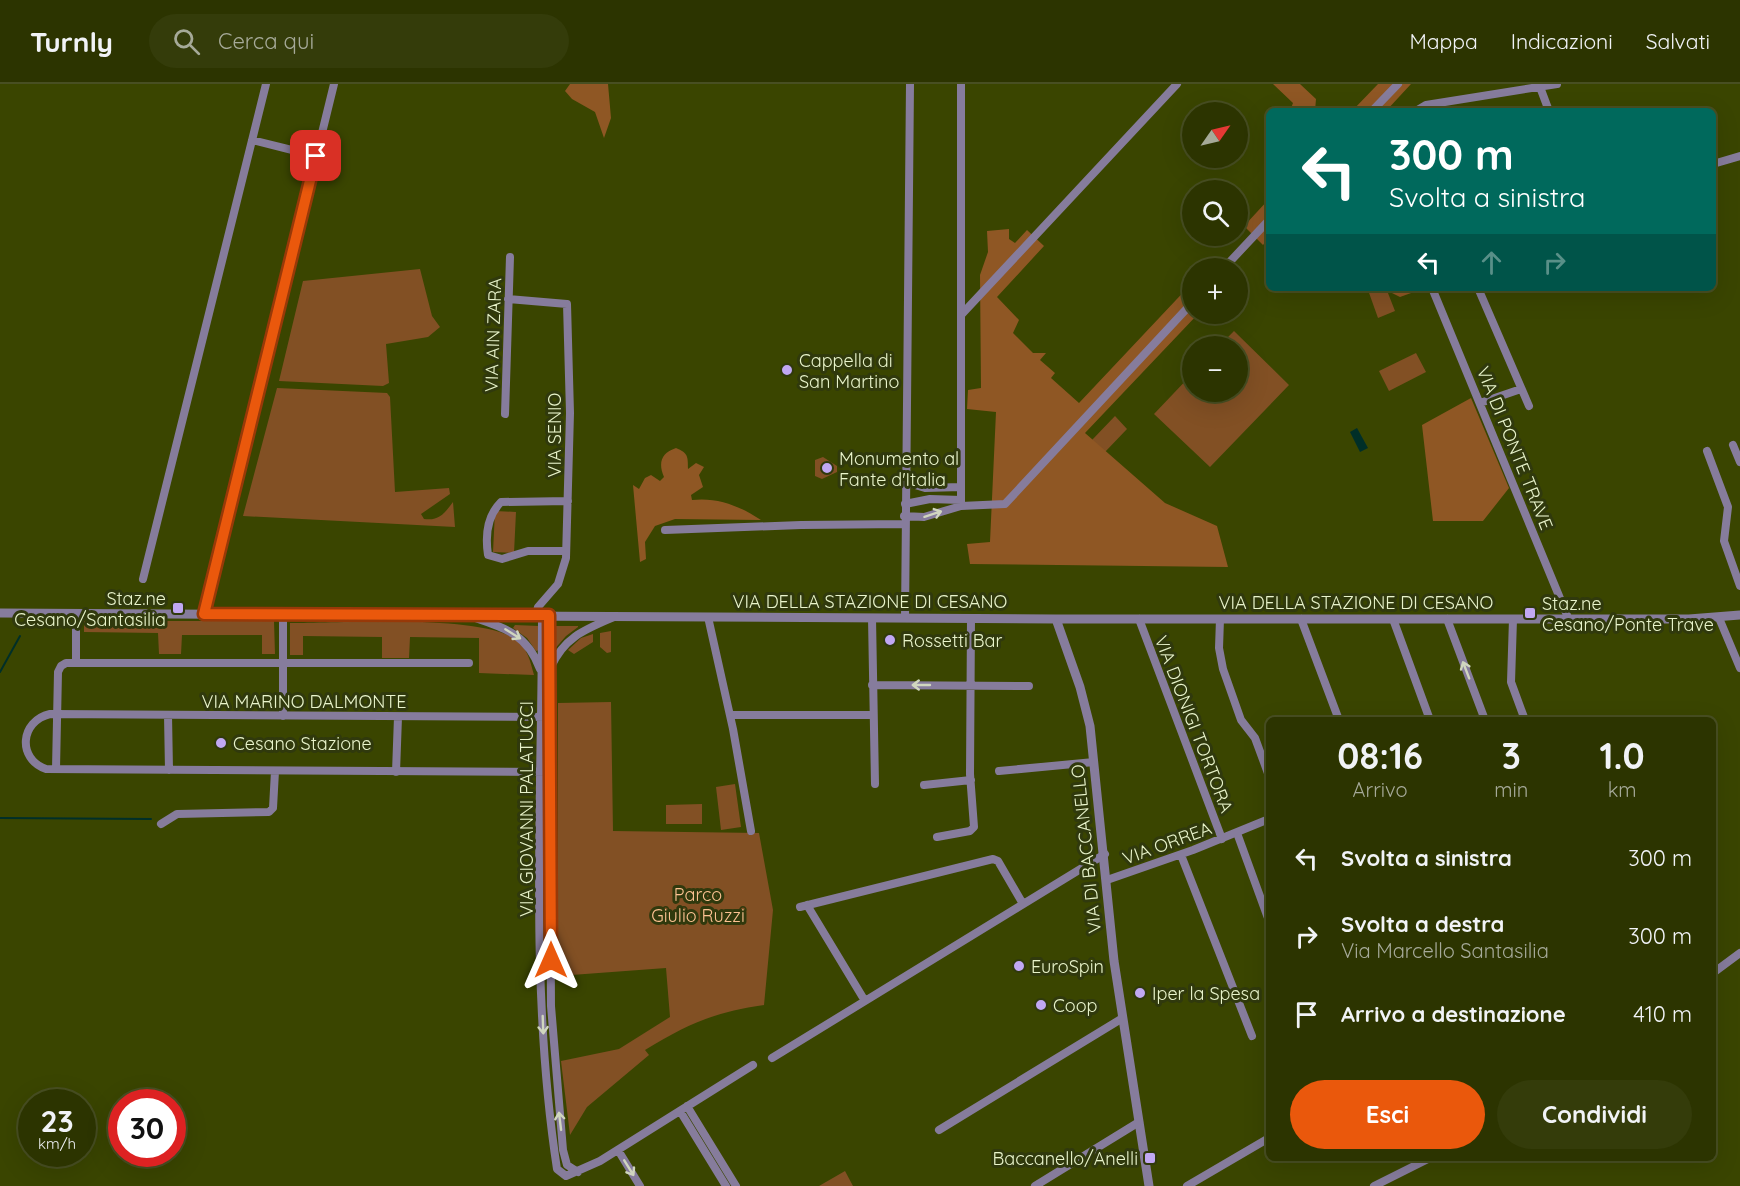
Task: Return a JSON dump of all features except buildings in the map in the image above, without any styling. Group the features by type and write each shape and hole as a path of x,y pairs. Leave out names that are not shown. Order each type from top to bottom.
{"street":[{"path":"143,579 266,84"},
{"path":"204,614 334,84"},
{"path":"905,618 904,504 910,84"},
{"path":"961,84 961,503"},
{"path":"962,314 1177,84"},
{"path":"1375,108 1398,84"},
{"path":"1421,108 1426,105 1557,84"},
{"path":"1540,87 1549,108"},
{"path":"252,140 316,156"},
{"path":"1716,163 1740,156"},
{"path":"1233,258 1266,223"},
{"name":"VIA AIN ZARA","path":"505,414 510,257"},
{"name":"VIA DI PONTE TRAVE","path":"1433,291 1569,620"},
{"path":"1479,291 1529,406"},
{"name":"VIA SENIO","path":"508,299 567,304 566,551 562,575 554,590 538,607 542,615"},
{"path":"904,504 930,499 961,503 1005,504 1182,314"},
{"path":"1480,403 1521,388"},
{"path":"1733,445 1740,462"},
{"path":"1707,451 1728,507 1724,542 1740,586"},
{"path":"905,482 925,488 961,487"},
{"path":"566,551 528,551 502,559 488,555 487,547 489,516 501,502 568,501"},
{"path":"665,530 904,520 924,518 961,503"},
{"name":"VIA DELLA STAZIONE DI CESANO","path":"0,613 1569,620 1719,618 1740,615"},
{"path":"76,613 76,662"},
{"path":"283,614 283,716"},
{"path":"466,615 520,637 533,652 542,673"},
{"name":"VIA GIOVANNI PALATUCCI","path":"542,615 550,668 551,995 554,1056 563,1150 567,1166 578,1172"},
{"name":"VIA GIOVANNI PALATUCCI","path":"542,615 541,962 548,1098 557,1169 566,1176 578,1172"},
{"path":"550,668 557,653 570,638 618,616"},
{"path":"708,617 730,715 751,831"},
{"path":"872,618 874,784"},
{"path":"937,837 974,829 971,780 971,618"},
{"path":"1719,618 1740,668"},
{"name":"VIA DI BACCANELLO","path":"1056,619 1087,709 1105,854 1121,1019 1149,1186"},
{"name":"VIA DIONIGI TORTORA","path":"1138,619 1222,839"},
{"path":"1220,619 1219,648 1223,669 1241,720 1256,741 1266,768"},
{"path":"1300,619 1338,717"},
{"path":"1393,619 1429,717"},
{"path":"1447,619 1484,717"},
{"path":"1513,619 1511,682 1524,717"},
{"path":"56,769 58,669 64,664 76,662 469,663"},
{"path":"872,685 1029,686"},
{"name":"VIA MARINO DALMONTE","path":"551,717 57,714 44,715 35,721 28,729 25,740 27,750 34,762 43,768 56,769 551,772"},
{"path":"168,715 169,770"},
{"path":"730,715 872,715"},
{"path":"396,772 398,717"},
{"path":"999,771 1094,762"},
{"path":"161,824 177,814 269,812 273,808 275,771"},
{"path":"924,785 971,780"},
{"name":"VIA ORREA","path":"1107,880 1266,824"},
{"path":"1237,833 1266,913"},
{"path":"772,1058 1105,854"},
{"path":"1181,855 1252,1036"},
{"path":"865,1000 804,906 993,859 998,861 1023,904"},
{"path":"1716,971 1740,952"},
{"path":"939,1130 1121,1019"},
{"path":"578,1172 618,1150 753,1065"},
{"path":"683,1109 726,1186"},
{"path":"683,1109 736,1186"},
{"path":"1035,1186 1139,1122"},
{"path":"1187,1186 1266,1140"},
{"path":"618,1150 640,1186"},
{"path":"1374,1186 1424,1161"}],"green space":[{"path":"420,269 432,316 440,327 428,337 386,344 389,383 383,386 279,381 303,281"},
{"path":"1368,291 1387,291 1395,311 1378,318"},
{"path":"1234,331 1239,336 1229,336"},
{"path":"1248,345 1289,385 1210,467 1154,414 1182,385 1182,402 1248,402"},
{"path":"1416,353 1426,372 1389,391 1379,371"},
{"path":"277,388 387,393 390,397 395,492 449,488 450,494 421,514 424,519 437,518 453,502 455,527 243,516"},
{"path":"1115,416 1127,429 1105,452 1092,440"},
{"path":"823,457 837,466 837,472 822,479 815,476 815,460"},
{"path":"495,511 516,512 514,553 493,552"},
{"path":"84,621 274,621 275,654 262,654 262,635 182,635 181,654 159,654 158,633 84,632"},
{"path":"373,621 441,623 497,631 515,639 523,646 534,675 479,673 479,638 410,637 409,658 382,658 382,637 303,636 303,655 290,655 290,623"},
{"path":"515,625 539,626 539,650 536,651 527,638 513,628"},
{"path":"552,626 578,627 566,636 553,651"},
{"path":"611,631 611,652 607,653 600,647 600,633"},
{"path":"593,634 593,642 574,654 568,650 581,638"},
{"name":"Parco Giulio Ruzzi","path":"611,702 613,831 759,833 773,910 764,1005 730,1011 702,1020 645,1050 649,1055 587,1107 570,1135 561,1061 619,1049 670,1017 666,968 558,976 558,703"},
{"path":"735,784 741,827 721,830 716,787"},
{"path":"702,804 702,824 666,824 666,805"},
{"path":"845,1171 853,1186 819,1186"}],"shaded area":[{"path":"570,84 608,84 611,118 604,138 595,112 572,99 565,91"},
{"path":"1273,84 1300,84 1316,99 1315,108 1291,108 1293,103"},
{"path":"1378,84 1411,84 1389,108 1355,108"},
{"path":"1266,202 1266,242 1263,245 1248,230 1248,222"},
{"path":"1009,229 1009,239 1015,243 1027,230 1044,246 997,297 1019,320 1013,333 1033,353 1046,353 1040,360 1055,373 1051,378 1079,403 1182,294 1182,324 1189,324 1085,433 1165,503 1217,526 1228,567 970,564 967,544 990,542 996,412 967,409 968,390 981,388 980,275 988,252 987,231"},
{"path":"1388,291 1417,291 1400,297"},
{"path":"1471,398 1509,488 1483,521 1433,521 1422,425"},
{"path":"676,448 686,456 688,469 696,463 704,467 699,475 703,487 691,495 692,500 710,500 728,504 761,520 675,519 655,526 645,542 646,559 640,562 633,485 639,489 645,478 651,475 660,481 664,477 661,467 662,459"}],"water":[{"path":"1357,428 1368,448 1360,452 1350,432"}],"waterway":[{"path":"0,672 20,636"},
{"path":"0,818 151,819"}],"place":[{"name":"Cappella di San Martino","path":"787,370"},
{"name":"Monumento al Fante d'Italia","path":"827,468"},
{"name":"Staz.ne Cesano/Santasilia","path":"178,608"},
{"name":"Staz.ne Cesano/Ponte Trave","path":"1530,613"},
{"name":"Rossetti Bar","path":"890,640"},
{"name":"Cesano Stazione","path":"221,743"},
{"name":"EuroSpin","path":"1019,966"},
{"name":"Iper la Spesa","path":"1140,993"},
{"name":"Coop","path":"1041,1005"},
{"name":"Baccanello/Anelli","path":"1150,1158"}],"route":[{"path":"316,156 204,614 549,615 551,960"}]}
